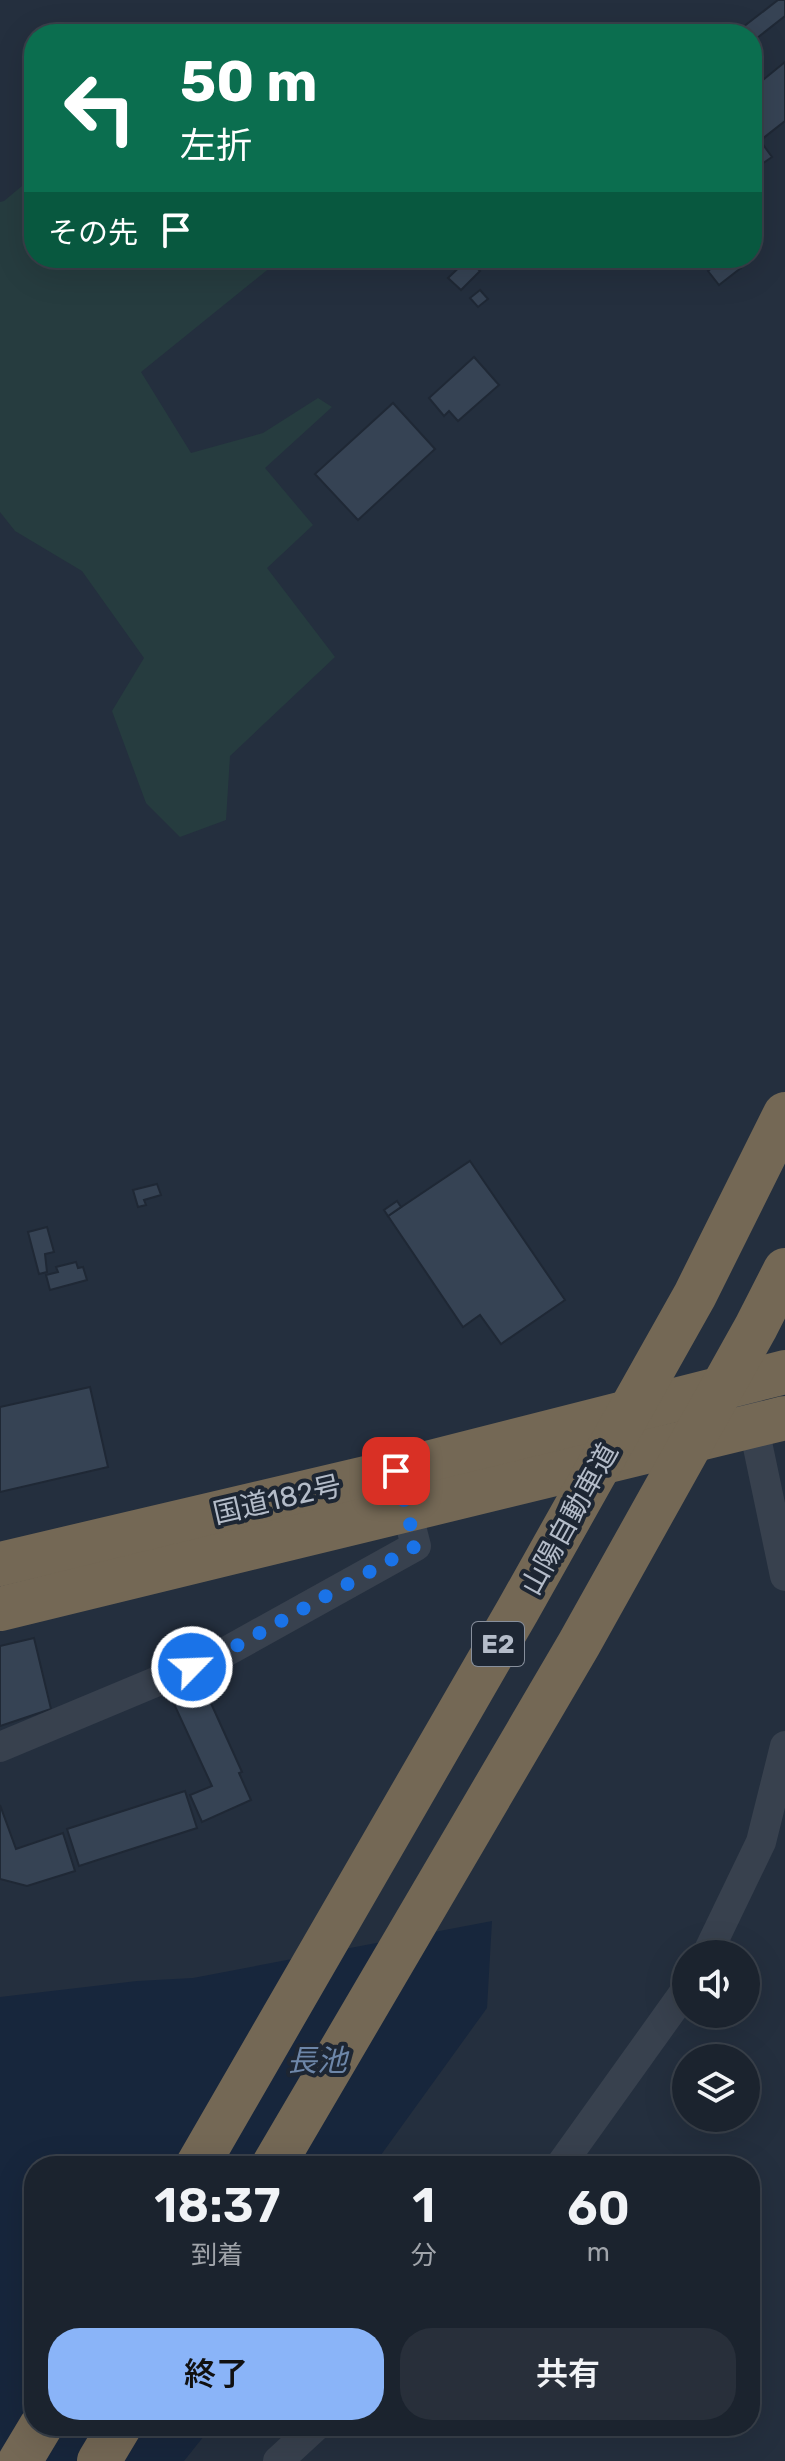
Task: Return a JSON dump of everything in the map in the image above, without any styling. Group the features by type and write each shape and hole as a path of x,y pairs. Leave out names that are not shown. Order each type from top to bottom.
{"highway":[{"name":"山陽自動車道","path":"203,2156 526,1596 695,1295 785,1114"},
{"name":"E2","path":"279,2156 579,1644 785,1270"},
{"name":"国道182号","path":"0,1609 402,1490 743,1382 785,1372"},
{"name":"国道182号","path":"0,1564 769,1421"},
{"path":"20,2461 35,2436"},
{"path":"99,2461 114,2436"}],"street":[{"path":"743,1382 769,1421 785,1576"},
{"path":"0,1747 220,1655 416,1546 402,1490"},
{"path":"714,1940 761,1842 785,1746"},
{"path":"567,2156 672,2010"},
{"path":"278,2461 305,2436"}],"green space":[{"path":"24,184 24,268 270,268 141,372 191,453 263,433 318,398 332,407 265,468 313,525 267,568 335,657 230,756 226,820 180,837 146,803 112,711 144,658 82,571 15,531 0,512 0,202"}],"water":[{"name":"長池","path":"492,1921 487,2008 380,2156 24,2156 24,2436 204,2436 184,2461 0,2461 0,1997 137,1981 193,1978"}],"building":[{"path":"778,0 785,0 785,16 762,34 762,24 747,24"},
{"path":"785,62 785,121 762,139 762,81"},
{"path":"762,147 772,157 762,164"},
{"path":"459,268 477,268 480,271 461,290 448,278"},
{"path":"712,268 741,268 719,285 708,271"},
{"path":"480,290 488,299 478,307 470,298"},
{"path":"474,357 499,385 458,421 449,411 444,416 429,398"},
{"path":"393,403 435,449 358,520 315,474"},
{"path":"470,1161 565,1300 501,1344 480,1315 463,1327 388,1216"},
{"path":"157,1184 161,1195 144,1200 146,1205 138,1207 133,1190"},
{"path":"397,1201 401,1207 388,1216 384,1210"},
{"path":"47,1227 54,1252 45,1254 47,1272 39,1274 28,1232"},
{"path":"76,1262 78,1268 83,1267 87,1280 50,1290 46,1275 58,1272 56,1267"},
{"path":"90,1387 108,1467 0,1492 0,1407"},
{"path":"34,1638 51,1709 0,1726 0,1646"},
{"path":"205,1690 242,1772 239,1773 251,1800 202,1822 190,1795 212,1786 174,1704"},
{"path":"185,1791 197,1828 79,1866 67,1829"},
{"path":"0,1805 16,1849 63,1833 75,1871 27,1886 0,1879"}],"route":[{"path":"192,1667 220,1655 416,1546 396,1471"}]}
